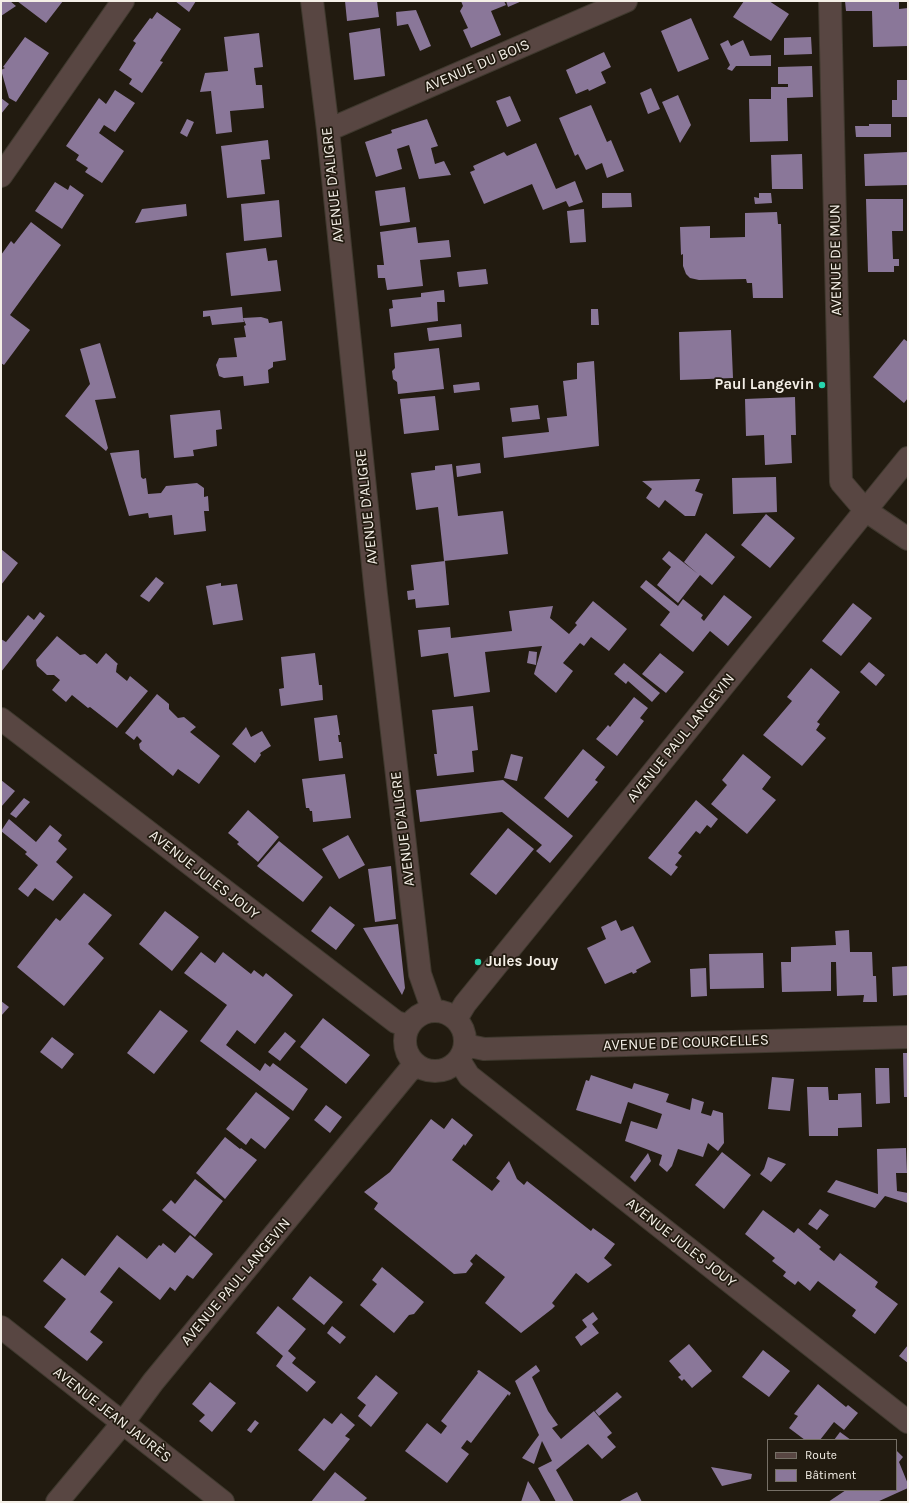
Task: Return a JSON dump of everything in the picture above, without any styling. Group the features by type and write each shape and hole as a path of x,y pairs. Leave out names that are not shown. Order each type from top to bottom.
{"street":[{"path":"1,176 123,1"},
{"name":"AVENUE D'ALIGRE","path":"312,1 328,130 376,594 420,974 433,1011"},
{"name":"AVENUE DU BOIS","path":"328,130 626,1"},
{"name":"AVENUE DE MUN","path":"830,1 842,482 864,510 908,539"},
{"name":"AVENUE PAUL LANGEVIN","path":"456,1019 465,1004 864,510 908,458"},
{"name":"AVENUE JULES JOUY","path":"1,719 396,1022 409,1026"},
{"path":"433,1011 449,1014 456,1019 462,1027 465,1036 462,1052 452,1066 444,1070 431,1070 418,1066 407,1050 406,1041 409,1026 417,1017 433,1011"},
{"name":"AVENUE DE COURCELLES","path":"462,1052 484,1049 908,1036"},
{"name":"AVENUE JULES JOUY","path":"462,1052 470,1076 908,1422"},
{"name":"AVENUE PAUL LANGEVIN","path":"57,1502 122,1424 153,1382 399,1083 409,1071 418,1066"},
{"name":"AVENUE JEAN JAURÈS","path":"1,1327 122,1424 223,1502"}],"building":[{"path":"1,1 10,1 16,6 1,16"},
{"path":"17,1 63,1 46,23"},
{"path":"175,1 196,1 189,12"},
{"path":"345,1 377,1 379,17 347,21"},
{"path":"461,1 504,1 506,5 491,11 501,35 471,48 463,30 468,28 460,11 463,6"},
{"path":"506,1 522,1 508,7"},
{"path":"744,1 769,1 789,14 771,41 733,17"},
{"path":"845,1 899,1 899,9 908,8 908,46 873,47 872,11 846,11"},
{"path":"416,10 431,46 420,51 408,24 397,26 396,12"},
{"path":"157,12 181,29 160,61 163,62 142,93 129,84 132,79 119,70 136,43 133,41 150,18 152,19"},
{"path":"691,18 709,59 678,72 661,31"},
{"path":"380,28 385,76 354,80 349,33"},
{"path":"259,33 263,67 254,68 256,85 262,85 264,108 230,111 232,132 216,134 211,91 200,92 205,73 228,71 224,37"},
{"path":"25,37 49,53 16,102 9,98 1,70 5,68 3,67"},
{"path":"811,37 812,54 784,55 784,38"},
{"path":"728,40 731,46 743,40 750,56 771,55 771,66 736,66 732,71 727,69 730,65 720,44"},
{"path":"604,52 611,67 601,72 606,83 589,91 588,89 576,94 566,70"},
{"path":"812,66 813,97 787,98 788,141 750,142 749,99 771,99 771,87 788,87 788,84 778,84 778,67"},
{"path":"897,80 908,80 908,117 892,117 892,100 897,100"},
{"path":"651,88 660,109 648,114 640,93"},
{"path":"115,90 135,103 115,132 104,125 99,133 124,151 102,183 85,172 88,168 76,160 79,155 66,146 99,98 106,104"},
{"path":"678,95 691,125 680,143 662,102"},
{"path":"510,96 521,121 507,127 496,101"},
{"path":"1,98 9,104 1,114"},
{"path":"591,105 607,142 611,140 624,171 607,178 602,163 586,170 578,154 575,156 559,118"},
{"path":"187,119 194,122 187,137 180,133"},
{"path":"427,119 438,146 431,148 435,164 444,161 451,175 419,179 409,145 397,149 402,169 376,177 365,142 392,133 391,130"},
{"path":"869,124 891,124 891,137 856,137 855,126 869,126"},
{"path":"268,140 270,159 261,160 265,194 227,198 221,146"},
{"path":"536,143 556,189 575,181 583,202 569,207 566,201 543,210 532,184 484,204 470,172 475,170 473,166 504,152 507,156"},
{"path":"908,152 908,185 865,186 864,154"},
{"path":"802,154 803,189 772,189 771,155"},
{"path":"55,182 68,190 70,185 84,195 62,229 35,211"},
{"path":"405,187 410,222 380,226 375,191"},
{"path":"602,193 631,193 632,207 602,208"},
{"path":"759,193 771,193 772,203 755,204 754,197 759,198"},
{"path":"866,199 903,199 903,231 892,231 893,259 899,259 899,266 894,266 894,272 868,272"},
{"path":"279,200 282,237 244,241 241,204"},
{"path":"186,204 187,216 135,223 142,209"},
{"path":"584,209 586,242 570,243 567,211"},
{"path":"777,212 778,224 781,224 783,298 753,298 752,283 747,283 746,279 699,280 690,278 686,274 683,266 683,254 681,255 680,227 710,226 710,238 745,237 745,213"},
{"path":"31,222 61,245 10,315 30,330 4,365 1,363 1,255 11,241 14,244"},
{"path":"416,227 418,243 449,240 451,257 420,260 423,286 387,290 385,278 378,278 377,265 384,265 380,232"},
{"path":"266,248 268,261 277,260 281,291 231,296 226,253"},
{"path":"486,269 488,284 459,287 457,272"},
{"path":"444,290 445,302 437,302 438,321 391,327 389,309 393,308 392,300 421,297 421,293"},
{"path":"242,307 244,322 212,325 210,316 203,317 203,311"},
{"path":"591,309 598,309 599,325 591,325"},
{"path":"261,317 268,319 269,323 282,321 286,360 273,362 273,367 268,370 269,383 244,386 243,376 224,378 219,376 216,365 219,358 237,357 234,338 246,337 244,326 246,325 243,318"},
{"path":"461,324 462,337 429,341 427,328"},
{"path":"731,330 733,378 680,380 679,332"},
{"path":"904,339 908,342 908,398 904,403 873,377"},
{"path":"100,343 116,398 95,400 108,448 106,451 65,416 90,384 80,349"},
{"path":"439,348 444,389 398,394 397,382 393,379 392,371 395,368 394,353"},
{"path":"594,361 599,446 504,458 502,437 549,432 547,418 567,416 563,381 577,379 577,363"},
{"path":"479,382 480,390 454,393 453,385"},
{"path":"435,396 439,430 404,434 400,399"},
{"path":"795,397 796,435 791,435 792,463 765,465 764,435 746,436 745,399"},
{"path":"538,405 540,419 512,422 510,408"},
{"path":"220,410 222,429 216,430 217,446 193,450 194,456 174,458 170,415"},
{"path":"139,450 141,477 143,479 146,478 148,494 161,493 166,486 197,483 204,488 204,497 208,496 209,511 204,511 206,531 174,535 172,515 149,518 148,513 129,516 110,453"},
{"path":"480,463 481,473 457,477 456,466"},
{"path":"452,464 458,516 503,511 508,554 444,561 438,507 416,510 411,473 435,470 435,466"},
{"path":"776,477 777,512 733,514 732,478"},
{"path":"700,479 695,491 703,494 695,516 685,516 665,500 659,508 646,498 652,489 642,481"},
{"path":"766,514 795,538 770,568 741,545"},
{"path":"706,533 735,557 712,585 700,575 678,603 657,585 671,567 662,559 669,551 698,574 684,562"},
{"path":"1,549 18,563 1,585"},
{"path":"445,561 449,605 416,608 415,599 408,600 407,591 414,590 411,565"},
{"path":"156,577 164,583 149,602 140,596"},
{"path":"646,580 678,606 683,599 703,615 701,618 704,621 724,595 752,617 728,646 710,631 693,652 660,625 670,612 640,587"},
{"path":"221,583 221,586 237,584 243,620 213,625 206,586"},
{"path":"593,601 627,629 609,651 591,637 584,646 580,643 563,663 573,671 556,693 534,674 542,646 485,652 490,692 454,697 448,653 421,657 418,630 450,627 451,638 512,631 509,611 553,606 550,618 569,634 577,625 575,623"},
{"path":"853,603 872,618 841,656 822,641"},
{"path":"40,612 45,616 1,672 1,639 6,642 28,615 34,620"},
{"path":"57,636 80,655 85,654 97,664 106,653 118,664 116,672 127,681 130,676 148,691 117,728 72,695 66,702 52,690 60,680 54,675 47,675 37,666 36,660"},
{"path":"529,651 537,652 536,665 527,663"},
{"path":"315,653 319,685 322,685 323,700 281,706 279,689 284,688 281,657"},
{"path":"660,653 684,672 666,693 642,674"},
{"path":"869,662 885,675 876,686 860,672"},
{"path":"624,663 660,693 652,702 628,681 626,684 614,674"},
{"path":"811,668 840,692 817,722 820,724 816,730 826,738 802,766 763,735 792,701 787,697"},
{"path":"157,694 169,704 169,709 178,718 184,717 196,727 190,732 220,756 199,784 178,769 173,776 140,749 139,744 142,741 137,736 134,740 125,733"},
{"path":"634,697 648,708 640,718 644,721 617,756 596,739 608,725 610,727"},
{"path":"473,706 478,750 472,751 474,772 437,776 434,754 437,754 432,710"},
{"path":"337,715 340,735 338,735 339,742 341,742 343,758 319,761 314,718"},
{"path":"246,727 251,737 262,731 271,746 260,753 261,755 255,763 232,744"},
{"path":"583,749 605,767 595,780 598,782 568,818 544,798"},
{"path":"511,754 523,757 517,781 504,778"},
{"path":"743,754 771,777 762,789 776,800 747,834 711,804 727,785 722,780"},
{"path":"345,774 351,818 313,822 312,811 310,811 309,808 306,808 302,779"},
{"path":"1,780 15,791 1,807"},
{"path":"503,780 573,836 550,863 536,851 542,845 502,812 420,822 416,790"},
{"path":"24,798 30,802 16,818 10,814"},
{"path":"696,800 718,819 711,828 707,825 700,834 696,831 678,853 682,856 675,865 678,867 671,876 648,858"},
{"path":"248,810 279,837 258,862 237,844 239,842 228,833"},
{"path":"9,819 36,842 50,825 62,835 58,841 67,849 56,862 73,877 53,901 35,888 28,897 18,889 38,865 25,854 27,852 1,831"},
{"path":"508,828 534,849 496,895 470,874"},
{"path":"348,835 365,865 339,879 322,849"},
{"path":"279,841 323,877 303,902 257,866"},
{"path":"391,866 396,919 375,922 368,869"},
{"path":"84,893 112,915 88,944 104,958 64,1006 17,967 56,918 60,921"},
{"path":"330,906 355,925 336,950 311,931"},
{"path":"165,911 199,937 172,971 139,944"},
{"path":"616,920 621,931 633,926 651,962 636,970 637,972 633,974 632,972 605,984 587,948 606,939 601,927"},
{"path":"398,924 405,988 402,995 363,928"},
{"path":"849,930 850,952 872,952 873,976 876,976 877,1002 863,1002 864,995 837,996 836,962 831,962 831,991 782,992 781,962 791,962 791,947 836,945 835,931"},
{"path":"201,952 215,963 223,952 251,974 254,970 263,977 266,973 293,995 255,1044 237,1030 226,1045 260,1071 265,1063 270,1067 273,1063 308,1089 293,1111 200,1041 227,1005 184,973"},
{"path":"763,953 764,988 710,989 709,954"},
{"path":"908,966 908,995 893,996 892,967"},
{"path":"706,968 707,996 691,997 690,969"},
{"path":"1,1001 9,1007 1,1016"},
{"path":"160,1010 188,1031 154,1074 127,1053"},
{"path":"323,1018 370,1055 346,1084 300,1047"},
{"path":"285,1032 296,1041 280,1061 268,1052"},
{"path":"52,1037 74,1054 62,1069 40,1052"},
{"path":"903,1053 908,1053 908,1097 904,1097"},
{"path":"875,1068 889,1068 890,1103 876,1104"},
{"path":"591,1075 632,1089 634,1083 669,1094 666,1102 690,1110 692,1098 704,1102 701,1113 711,1116 713,1110 723,1113 724,1143 718,1151 708,1143 703,1157 678,1149 672,1166 667,1172 659,1165 662,1155 625,1141 631,1121 657,1129 662,1114 628,1102 621,1124 576,1110 586,1080 589,1081"},
{"path":"772,1077 794,1079 790,1111 768,1109"},
{"path":"807,1087 828,1087 829,1100 838,1100 838,1094 861,1093 862,1127 838,1128 838,1136 809,1136"},
{"path":"256,1092 290,1118 265,1149 251,1138 246,1145 226,1129"},
{"path":"326,1105 342,1117 330,1133 314,1120"},
{"path":"452,1118 473,1135 452,1160 492,1191 500,1181 496,1178 509,1161 517,1179 524,1185 527,1181 591,1231 593,1228 615,1244 604,1258 612,1265 588,1283 576,1273 552,1303 555,1306 521,1333 485,1303 505,1277 476,1254 470,1261 473,1264 466,1273 454,1274 374,1209 378,1203 364,1192 390,1172 431,1119 444,1129"},
{"path":"225,1137 257,1160 225,1199 196,1173"},
{"path":"906,1148 907,1173 896,1173 897,1191 908,1193 908,1203 885,1196 875,1208 827,1192 836,1180 878,1194 877,1149"},
{"path":"722,1152 751,1175 724,1209 695,1185"},
{"path":"648,1153 651,1161 635,1182 630,1177"},
{"path":"768,1157 786,1164 771,1182 760,1174 764,1169"},
{"path":"195,1179 223,1201 195,1237 162,1210 171,1200 175,1204"},
{"path":"820,1209 829,1215 817,1230 808,1224"},
{"path":"763,1210 794,1233 798,1228 821,1247 819,1249 834,1261 840,1253 878,1282 875,1287 898,1304 875,1334 852,1316 856,1310 818,1281 810,1291 798,1281 795,1285 783,1276 786,1272 772,1261 775,1258 745,1234"},
{"path":"117,1235 147,1259 159,1245 161,1246 163,1243 175,1253 190,1235 213,1254 193,1279 187,1275 175,1291 170,1287 160,1300 119,1267 100,1292 113,1302 90,1332 103,1342 87,1361 44,1327 66,1299 43,1281 62,1258 85,1276"},
{"path":"382,1267 424,1302 414,1314 409,1315 394,1333 360,1305 377,1284 372,1280"},
{"path":"310,1276 343,1302 324,1325 292,1299"},
{"path":"278,1306 306,1329 288,1351 296,1358 292,1363 316,1382 307,1392 276,1366 283,1356 256,1333"},
{"path":"593,1312 598,1319 592,1324 599,1333 581,1346 575,1337 587,1327 582,1320"},
{"path":"332,1326 346,1337 340,1344 327,1333"},
{"path":"689,1344 712,1371 692,1388 684,1379 682,1381 678,1377 681,1375 669,1361"},
{"path":"908,1345 908,1363 899,1356"},
{"path":"763,1350 790,1371 769,1397 742,1377"},
{"path":"536,1365 540,1371 532,1377 548,1411 558,1425 552,1428 561,1439 594,1411 612,1433 607,1437 616,1447 602,1459 588,1444 556,1470 574,1502 556,1502 538,1468 552,1461 542,1441 534,1464 522,1458 539,1435 515,1381"},
{"path":"479,1370 511,1393 509,1396 508,1394 471,1443 467,1440 461,1448 469,1454 447,1483 405,1451 427,1423 441,1434 447,1426 441,1421"},
{"path":"376,1375 398,1393 371,1427 358,1416 366,1405 357,1398"},
{"path":"210,1382 236,1403 212,1432 199,1421 205,1415 192,1404"},
{"path":"818,1384 846,1407 848,1405 858,1413 844,1430 834,1422 821,1439 804,1439 789,1428 798,1416 794,1414"},
{"path":"617,1392 622,1397 599,1416 595,1411"},
{"path":"341,1413 355,1425 345,1436 350,1439 324,1471 298,1450 324,1418 332,1424"},
{"path":"255,1420 259,1423 251,1433 247,1430"},
{"path":"840,1432 850,1439 835,1439"},
{"path":"897,1451 903,1457 899,1462 908,1484 908,1488 877,1502 828,1502 844,1491 897,1491"},
{"path":"711,1467 752,1474 751,1479 722,1486"},
{"path":"335,1472 367,1498 363,1502 311,1502"},
{"path":"528,1481 537,1495 541,1502 521,1502"},
{"path":"637,1492 642,1502 618,1502"}],"place":[{"name":"Paul Langevin","path":"822,385"},
{"name":"Jules Jouy","path":"478,962"}]}
